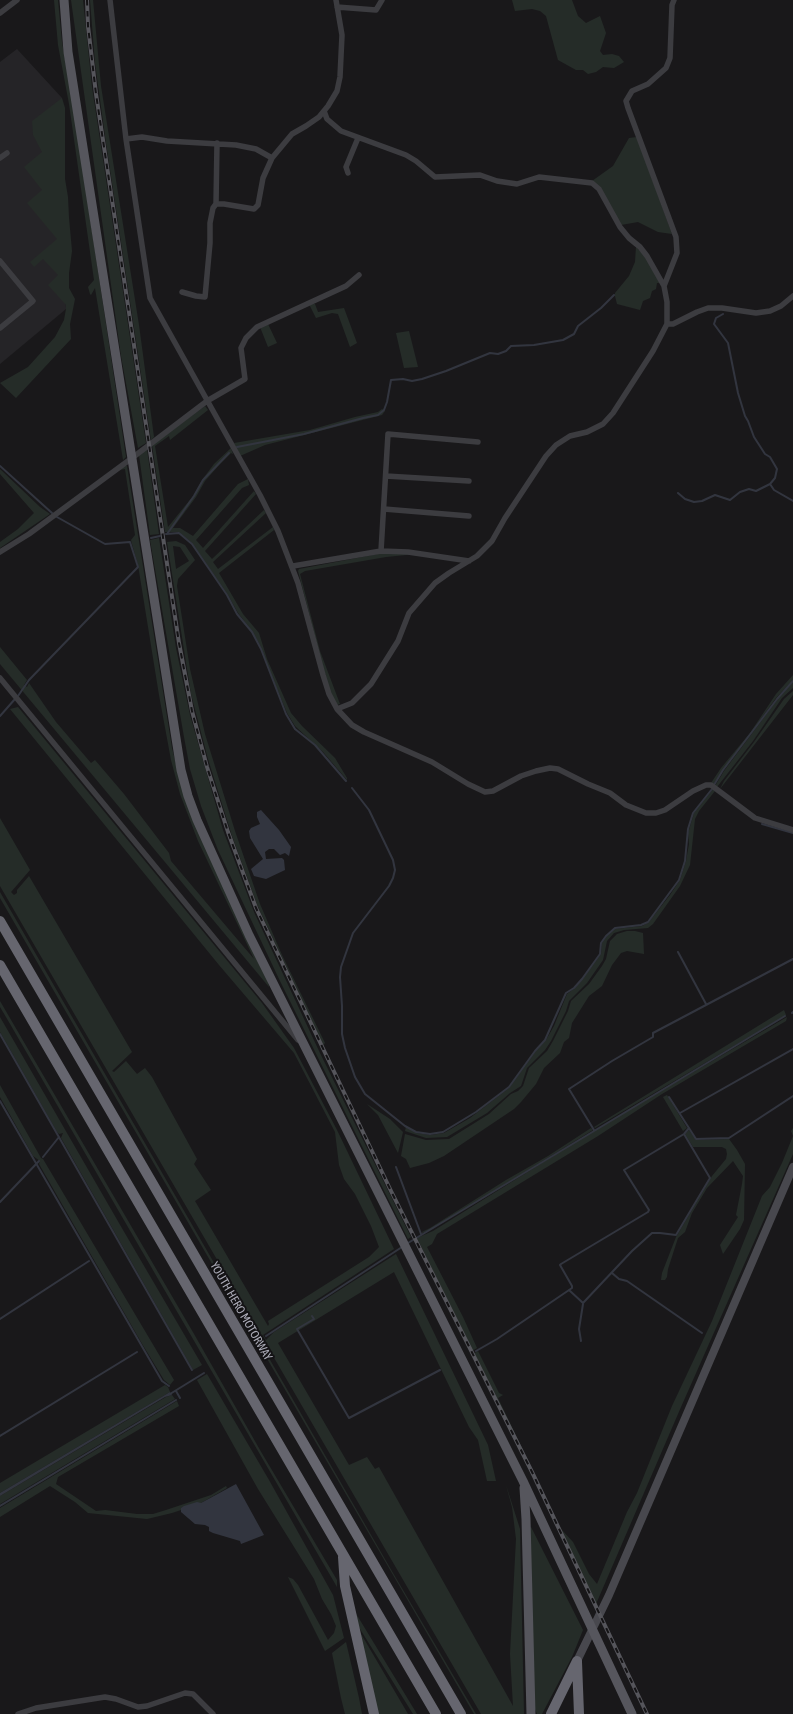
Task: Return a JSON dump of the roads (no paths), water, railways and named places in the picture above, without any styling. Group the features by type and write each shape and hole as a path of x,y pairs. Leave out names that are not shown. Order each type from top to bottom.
{"highway":[{"name":"YOUTH HERO MOTORWAY","path":"0,921 461,1714"},
{"path":"0,965 436,1714"},
{"path":"342,1553 345,1586 374,1714"},
{"path":"551,1714 577,1661"},
{"path":"577,1661 579,1714"}],"main road":[{"path":"64,0 68,52 182,770 188,796 249,935 523,1480 632,1714"},
{"path":"577,1661 609,1595 793,1167"},
{"path":"523,1480 526,1519 531,1714"},
{"path":"622,1714 626,1700"}],"street":[{"path":"0,13 17,0"},
{"path":"110,0 126,139 150,298 270,514 293,566 323,675 329,694 337,709 352,725 364,732 432,762 485,792 493,791 521,776 550,768 558,769 610,793 626,805 646,813 656,813 679,802 701,786 711,785 755,818 793,830"},
{"path":"216,204 239,205 254,209 258,206 264,178 272,158 292,134 306,126 324,111 337,91 340,77 342,35 337,3 376,10 382,0"},
{"path":"337,709 352,703 371,684 398,641 409,613 421,598 435,583 477,556 492,541 546,456 556,445 570,436 587,432 602,424 613,413 648,360 667,324 664,286 676,253 676,237 626,101 632,91 648,84 666,68 670,58 672,6 674,0"},
{"path":"324,111 327,119 341,131 406,155 435,177 480,175 497,181 517,184 539,177 592,183 599,189 620,227 647,256 664,286"},
{"path":"126,139 142,136 167,141 246,146 272,158"},
{"path":"348,173 346,168 358,138"},
{"path":"182,292 205,297 211,215 216,204 217,143"},
{"path":"0,158 7,153"},
{"path":"0,261 33,301 0,328"},
{"path":"0,552 29,534 207,400 245,379 241,348 246,338 257,327 346,286 359,275"},
{"path":"667,324 673,324 708,308 756,313 770,311 781,306 793,296"},
{"path":"381,551 388,434 478,442"},
{"path":"386,476 469,481"},
{"path":"384,509 469,516"},
{"path":"293,566 381,551 408,552 469,561"},
{"path":"0,678 310,1053"},
{"path":"18,1714 36,1708 105,1697 116,1698 138,1707 147,1706 185,1693 193,1694 214,1714"}],"waterway":[{"path":"237,447 304,434 378,415 384,410 387,402 391,380 403,379 412,381 422,379 490,353 498,354 506,351 511,346 534,345 563,340 574,334 578,326 614,295"},
{"path":"723,314 716,318 714,324 728,343 738,393 754,437 777,469 775,478 770,484 774,490 793,501"},
{"path":"167,534 203,480 229,453"},
{"path":"0,466 52,513"},
{"path":"678,493 685,499 694,502 702,501 715,495 730,500 740,492 749,489 756,491 770,484"},
{"path":"18,696 29,680 138,567 130,542 105,544 57,517"},
{"path":"166,534 179,533 192,544 227,595 237,614 252,632 261,649 286,714 295,729 315,745 346,781"},
{"path":"151,538 160,536"},
{"path":"714,785 723,770 793,681"},
{"path":"0,716 15,699"},
{"path":"352,788 369,810 393,860 395,870 389,886 353,933 341,967 342,1034 345,1048 355,1077 365,1094 405,1126 416,1132 430,1134 443,1132 476,1112 509,1087 545,1040 566,993 574,988 582,979 600,954 601,943 606,936 615,928 641,925 648,922 679,880 685,861 688,829 693,813 712,789"},
{"path":"762,824 793,833"},
{"path":"678,952 706,1004"},
{"path":"594,1130 569,1089 653,1037 653,1033 793,959"},
{"path":"408,1243 785,1016"},
{"path":"0,1034 192,1370"},
{"path":"680,1113 793,1049"},
{"path":"669,1097 696,1139 729,1138 793,1096"},
{"path":"0,1101 162,1381 169,1386"},
{"path":"476,1351 572,1288 561,1264 648,1212 649,1210 624,1170 684,1134 689,1128"},
{"path":"569,1290 583,1303 632,1251 652,1233 676,1235 710,1178 684,1134"},
{"path":"43,1157 59,1137"},
{"path":"0,1202 39,1161"},
{"path":"396,1167 421,1234"},
{"path":"266,1336 402,1247"},
{"path":"0,1319 89,1261"},
{"path":"612,1273 619,1279 627,1281 702,1333"},
{"path":"581,1341 579,1329 583,1304"},
{"path":"312,1316 314,1319 297,1329 349,1418 440,1370"},
{"path":"0,1436 137,1352"},
{"path":"170,1394 204,1373"},
{"path":"176,1391 180,1398"},
{"path":"0,1506 176,1400"}],"railway":[{"path":"87,0 96,94 179,643 192,711 207,767 228,832 256,908 391,1191 532,1472 647,1714"}]}
